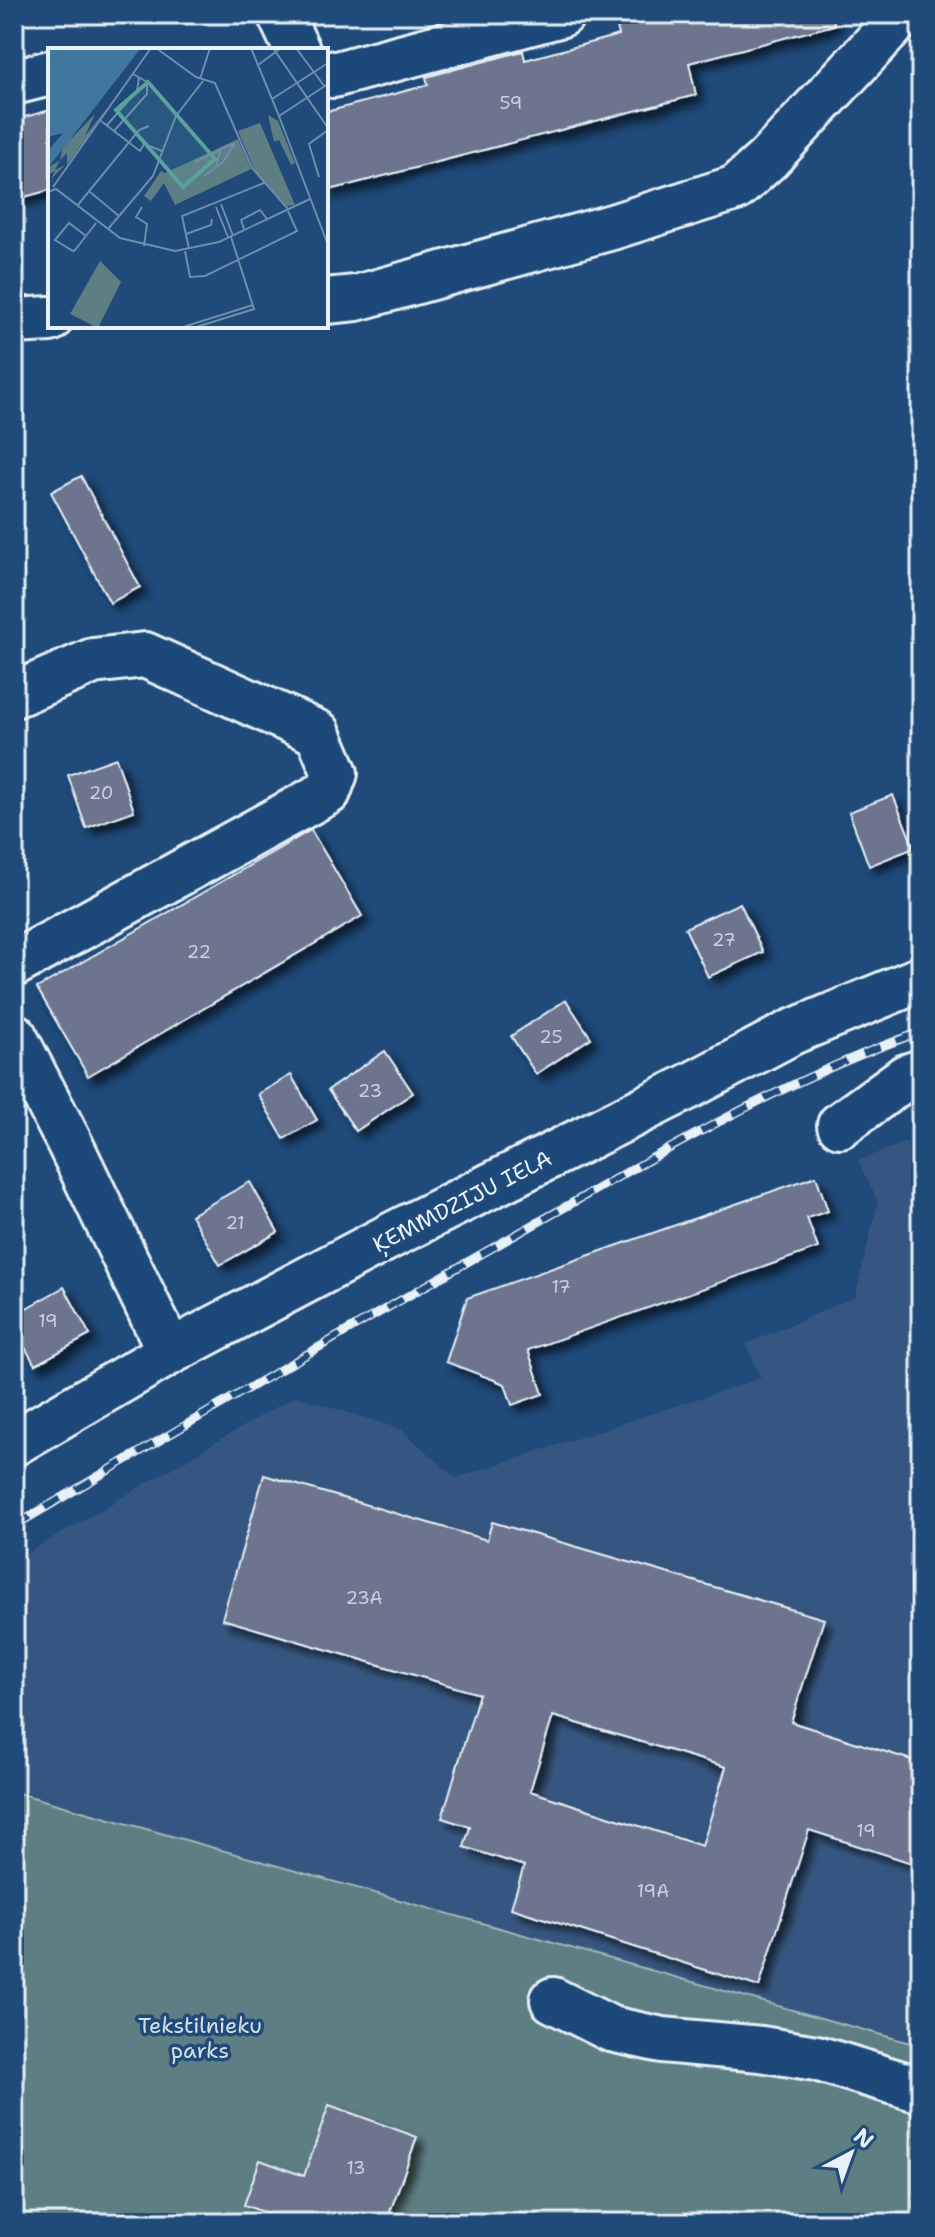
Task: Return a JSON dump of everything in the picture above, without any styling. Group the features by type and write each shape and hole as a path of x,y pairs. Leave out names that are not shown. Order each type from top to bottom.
{"street":[{"path":"280,14 296,48"},
{"path":"328,74 333,75 562,14"},
{"path":"328,301 356,298 612,227 736,188 768,159 903,14"},
{"path":"14,82 48,74"},
{"path":"14,321 48,319"},
{"path":"14,695 93,661 145,655 318,733 335,773 328,792 14,964"},
{"name":"ĶEMMDZIJU IELA","path":"14,1443 170,1352 396,1233 792,1032 921,979"},
{"path":"14,1036 170,1352"},
{"path":"840,1125 906,1077 921,1072"},
{"path":"553,2000 611,2029 662,2040 761,2049 816,2058 921,2090"}],"shaded area":[{"path":"921,1136 921,2046 14,1792 14,1561 295,1396 401,1429 456,1478 761,1378 746,1344 855,1297 878,1202 858,1161"}],"green space":[{"name":"Tekstilnieku parks","path":"14,1792 921,2046 921,2223 14,2223"}],"building":[{"path":"668,14 833,14 834,25 689,63 696,95 328,190 328,111 428,85 426,77 523,51 525,60 619,35 617,27"},
{"path":"48,111 48,191 14,200 14,120"},
{"path":"81,476 140,587 110,603 51,492"},
{"path":"116,758 134,811 86,828 68,775"},
{"path":"893,795 914,848 869,866 849,812"},
{"path":"311,830 362,916 88,1076 37,988"},
{"path":"740,903 763,952 708,977 685,928"},
{"path":"566,1000 591,1038 536,1074 511,1036"},
{"path":"385,1051 413,1093 356,1131 328,1090"},
{"path":"291,1075 317,1120 284,1139 258,1094"},
{"path":"816,1176 828,1211 807,1218 818,1248 528,1350 543,1394 512,1405 505,1384 446,1362 467,1298"},
{"path":"250,1182 278,1232 220,1265 191,1215"},
{"path":"64,1287 90,1335 35,1365 14,1328 14,1315"},
{"path":"264,1475 487,1540 492,1522 824,1619 791,1722 921,1763 921,1866 809,1830 759,1987 511,1908 524,1866 464,1847 470,1827 442,1818 479,1694 222,1619","holes":["553,1716 726,1767 702,1846 530,1791"]},
{"path":"329,2105 417,2137 386,2223 292,2223 244,2205 260,2160 304,2176"}],"railway":[{"path":"14,1526 409,1295 681,1142 823,1071 921,1032"}]}
